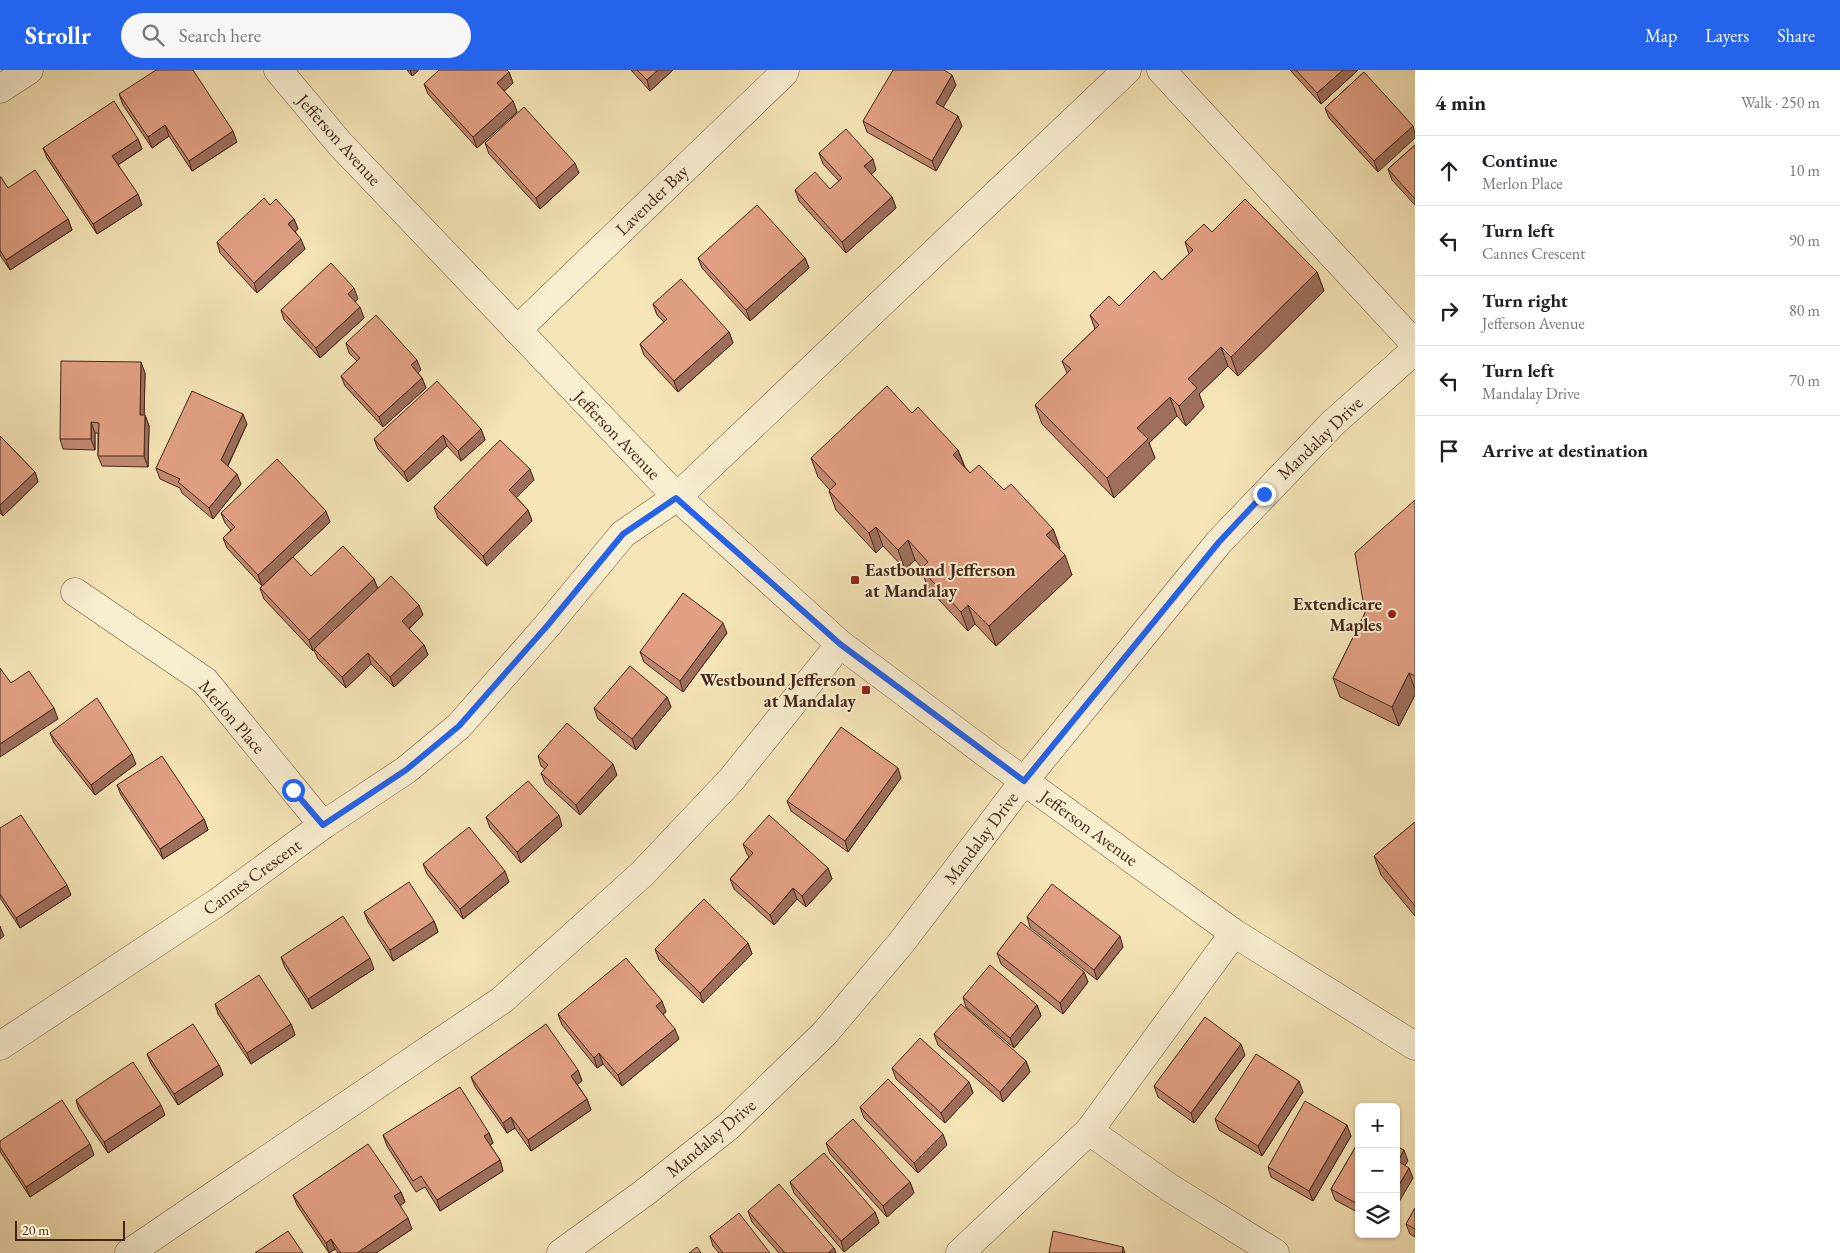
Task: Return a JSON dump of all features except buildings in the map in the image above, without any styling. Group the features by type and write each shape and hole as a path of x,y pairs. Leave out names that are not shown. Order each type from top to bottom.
{"street":[{"path":"0,89 29,70"},
{"name":"Jefferson Avenue","path":"278,70 340,144 676,498 840,644 1024,781 1234,933 1415,1046"},
{"name":"Lavender Bay","path":"517,330 785,70"},
{"name":"Cannes Crescent","path":"0,1046 218,902 323,825 406,770 459,726 547,626 623,534 676,498 1127,70"},
{"path":"1161,70 1415,344"},
{"name":"Mandalay Drive","path":"561,1253 644,1193 729,1126 825,1033 900,943 1024,781 1219,542 1333,423 1415,350"},
{"name":"Merlon Place","path":"76,592 205,681 323,825"},
{"path":"130,1253 502,1000 642,874 732,780 840,644"},
{"path":"960,1253 1090,1131 1234,933"},
{"path":"1090,1131 1170,1188 1275,1253"}],"place":[{"name":"Eastbound Jefferson at Mandalay","path":"855,580"},
{"name":"Extendicare Maples","path":"1392,614"},
{"name":"Westbound Jefferson at Mandalay","path":"866,690"}],"route":[{"path":"293,790 323,825 406,770 459,726 547,626 623,534 676,498 840,644 1024,781 1219,542 1264,494"}]}
